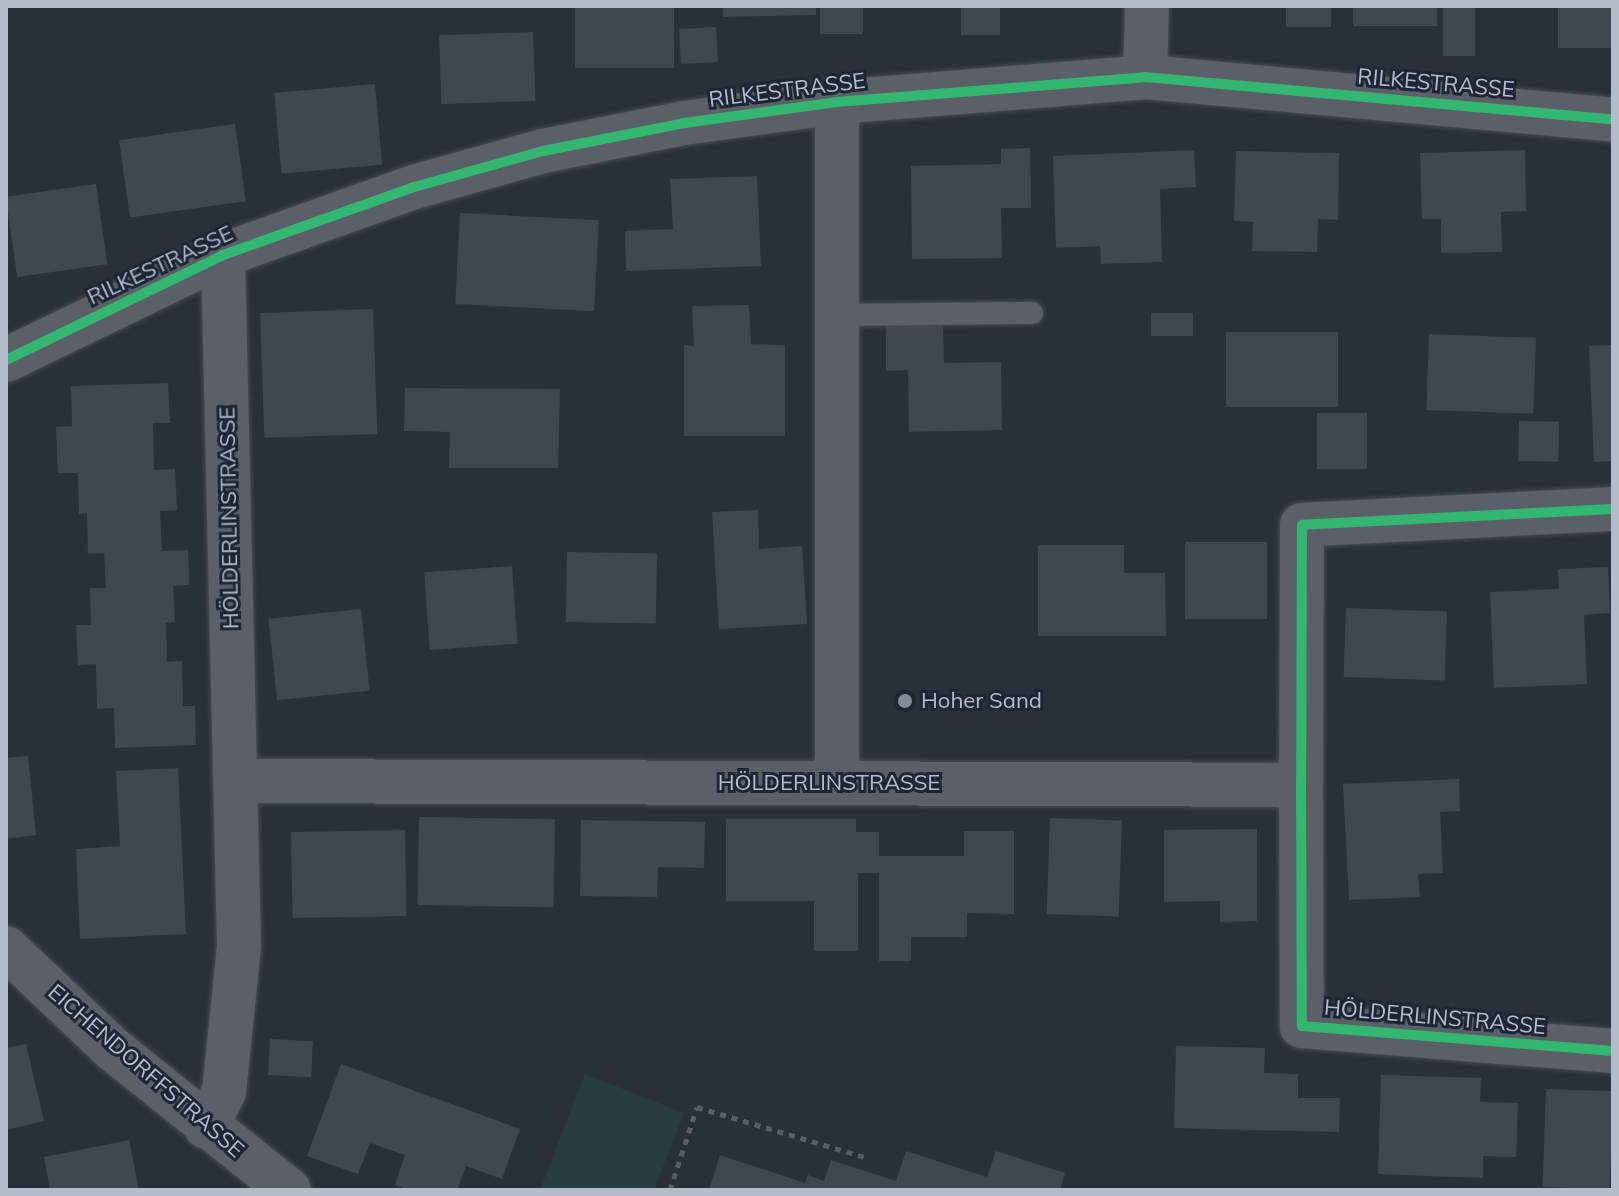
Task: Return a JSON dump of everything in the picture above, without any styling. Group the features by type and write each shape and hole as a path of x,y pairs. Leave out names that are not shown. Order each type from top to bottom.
{"street":[{"path":"1145,77 1147,6"},
{"name":"RILKESTRASSE","path":"6,360 223,255 414,187 543,151 684,123 837,102 1145,77 1613,120"},
{"name":"RILKESTRASSE","path":"837,102 840,315 837,783"},
{"name":"HÖLDERLINSTRASSE","path":"206,1127 224,1092 239,946 223,255"},
{"path":"1301,785 1302,525 1613,509"},
{"name":"HÖLDERLINSTRASSE","path":"235,781 1301,785 1302,1026 1613,1051"},
{"name":"EICHENDORFFSTRASSE","path":"6,948 206,1127 289,1190"}],"lane":[{"path":"840,315 1032,313"}],"path":[{"path":"670,1190 697,1107 868,1158"}],"green space":[{"path":"585,1074 684,1113 654,1190 540,1190"}],"building":[{"path":"575,6 674,6 674,68 575,68"},
{"path":"723,6 816,6 816,15 723,17"},
{"path":"820,6 863,6 863,34 820,34"},
{"path":"961,6 1000,6 1000,35 961,35"},
{"path":"1286,6 1331,6 1331,27 1286,27"},
{"path":"1353,6 1437,6 1437,26 1353,26"},
{"path":"1443,6 1475,6 1475,56 1443,56"},
{"path":"1558,6 1613,6 1613,48 1558,48"},
{"path":"716,27 718,62 681,64 679,29"},
{"path":"533,32 535,101 441,104 439,35"},
{"path":"375,84 382,165 281,173 274,93"},
{"path":"235,124 246,201 130,218 119,140"},
{"path":"1030,148 1031,208 1001,208 1002,258 912,259 911,166 1001,164 1001,149"},
{"path":"1194,150 1196,187 1160,189 1162,262 1101,264 1100,246 1056,248 1053,156"},
{"path":"1525,150 1526,211 1501,212 1502,252 1441,253 1441,219 1422,219 1420,153"},
{"path":"1236,151 1339,153 1338,220 1318,219 1317,252 1252,251 1253,222 1234,221"},
{"path":"757,176 761,266 626,271 625,231 673,229 670,179"},
{"path":"96,184 107,264 17,277 6,197"},
{"path":"460,213 599,220 594,311 455,304"},
{"path":"749,305 751,344 785,345 785,436 684,436 684,345 694,346 692,306"},
{"path":"373,309 377,434 264,438 260,313"},
{"path":"1151,313 1193,313 1193,336 1151,336"},
{"path":"886,322 943,322 944,363 1001,362 1002,430 909,432 908,370 886,371"},
{"path":"1226,332 1338,332 1338,407 1226,407"},
{"path":"1429,334 1536,338 1533,414 1426,410"},
{"path":"1613,345 1613,461 1594,462 1589,346"},
{"path":"168,383 170,423 153,423 154,470 175,469 177,510 160,511 162,551 188,550 189,585 173,586 175,622 166,623 167,662 182,661 183,706 195,706 196,745 115,748 114,708 97,709 96,664 78,665 76,625 91,625 90,588 106,588 104,553 88,554 87,513 79,514 78,473 58,473 56,427 72,426 71,386"},
{"path":"405,388 560,389 558,468 449,468 450,432 404,431"},
{"path":"1317,413 1367,413 1367,469 1317,469"},
{"path":"1519,421 1559,422 1558,462 1518,461"},
{"path":"758,510 759,549 802,546 807,624 719,629 712,512"},
{"path":"1185,542 1267,542 1267,619 1185,619"},
{"path":"1038,545 1124,545 1124,573 1165,573 1166,636 1038,636"},
{"path":"567,552 657,554 656,624 566,622"},
{"path":"512,566 517,644 430,650 424,572"},
{"path":"1608,567 1610,613 1584,615 1587,684 1494,688 1490,592 1559,589 1558,569"},
{"path":"1346,608 1447,612 1445,680 1344,677"},
{"path":"361,609 370,691 277,700 269,619"},
{"path":"28,756 36,835 6,839 6,758"},
{"path":"178,768 186,934 80,939 76,849 120,846 116,771"},
{"path":"1459,779 1460,811 1440,812 1443,873 1418,874 1420,897 1349,900 1343,784"},
{"path":"419,817 555,819 553,907 417,905"},
{"path":"1050,818 1122,821 1119,916 1047,914"},
{"path":"726,819 856,819 856,832 879,832 879,856 964,856 964,831 1014,831 1014,914 967,913 967,937 911,937 911,961 879,961 879,873 858,873 858,951 814,951 814,901 726,901"},
{"path":"581,820 705,822 704,868 658,867 657,897 580,896"},
{"path":"1257,829 1257,921 1220,922 1220,901 1164,902 1164,830"},
{"path":"405,830 407,916 293,918 291,832"},
{"path":"270,1039 313,1041 311,1077 268,1075"},
{"path":"26,1044 44,1121 6,1130 6,1048"},
{"path":"1176,1046 1265,1048 1264,1073 1298,1074 1298,1098 1340,1098 1339,1132 1174,1128"},
{"path":"341,1064 520,1129 502,1179 466,1166 457,1190 409,1190 395,1185 405,1155 370,1143 358,1174 307,1156"},
{"path":"1381,1075 1481,1078 1480,1102 1518,1103 1516,1157 1483,1156 1483,1178 1378,1174"},
{"path":"1546,1089 1613,1091 1610,1189 1543,1187"},
{"path":"129,1140 139,1190 50,1190 44,1157"},
{"path":"906,1151 987,1177 996,1151 1065,1173 1060,1190 709,1190 720,1155 805,1183 808,1175 824,1181 831,1160 896,1181"}],"cycle path":[{"path":"6,360 223,255 414,187 543,151 684,123 837,102 1145,77 1613,120"},
{"path":"1613,509 1302,525 1301,785 1302,1026 1613,1051"}],"place":[{"name":"Hoher Sand","path":"905,701"}]}
